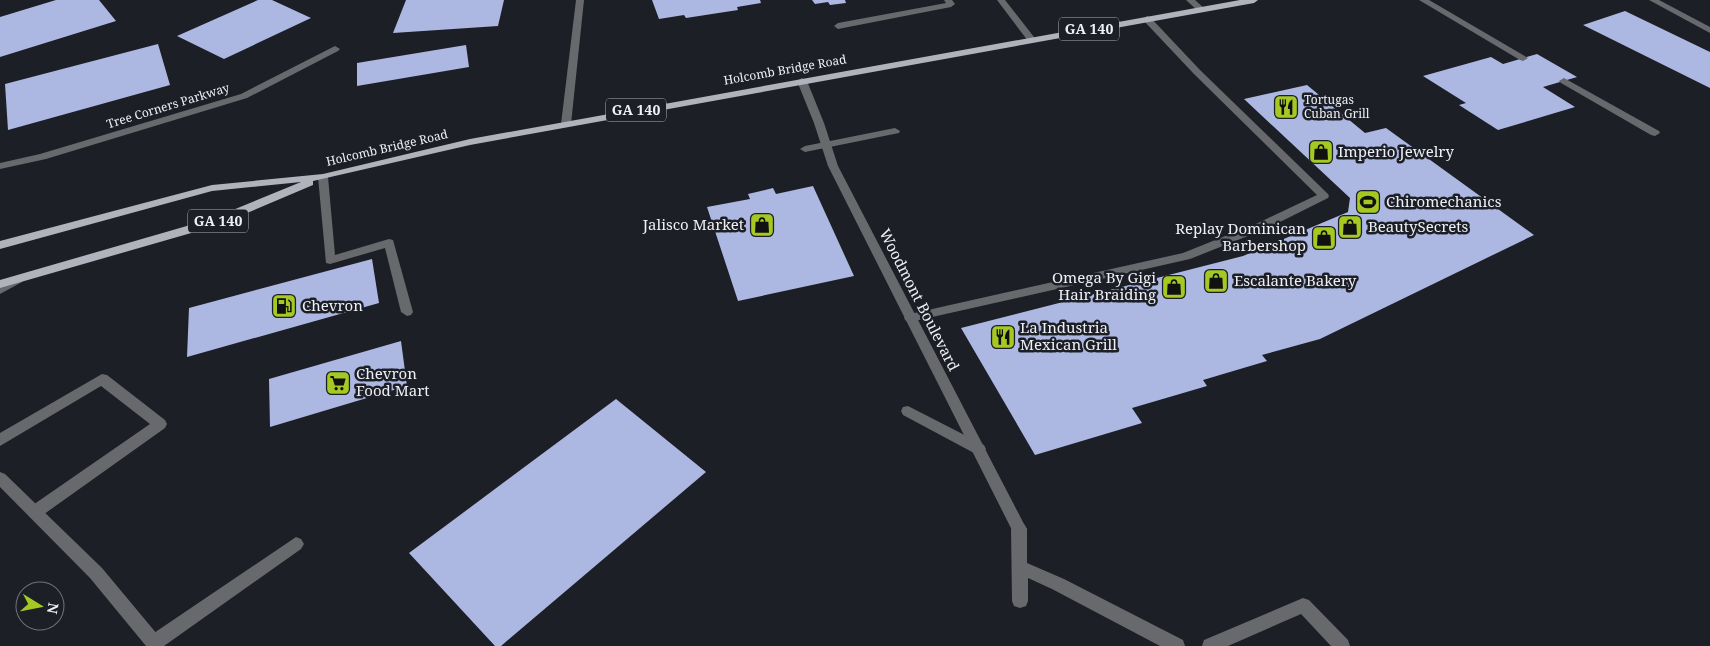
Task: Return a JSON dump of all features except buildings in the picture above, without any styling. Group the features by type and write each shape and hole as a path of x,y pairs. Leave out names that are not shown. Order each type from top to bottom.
{"main road":[{"name":"Holcomb Bridge Road","path":"0,245 212,188 323,177 470,142 1254,0"},
{"name":"Holcomb Bridge Road","path":"0,284 215,222 323,177"}],"street":[{"path":"566,124 580,0"},
{"path":"838,26 951,4 948,0"},
{"path":"1001,0 1031,39"},
{"path":"1190,0 1201,9"},
{"path":"1423,0 1523,58"},
{"path":"1653,0 1710,30"},
{"path":"910,318 1186,256 1264,225 1324,196 1197,72 1147,19"},
{"name":"Tree Corners Parkway","path":"0,166 42,158 244,96 335,49"},
{"name":"Woodmont Boulevard","path":"802,81 833,166 1019,529 1019,567"},
{"path":"1564,81 1655,134"},
{"path":"805,148 895,131"},
{"path":"323,177 330,260 389,243 407,312"},
{"path":"0,290 18,279"},
{"path":"0,440 102,379 160,424 35,512"},
{"path":"908,412 979,449"},
{"path":"0,478 96,573 155,644 296,544"},
{"path":"1020,601 1019,567 1058,584 1177,646"},
{"path":"1210,646 1303,605 1342,646"}],"place":[{"name":"Tortugas Cuban Grill","path":"1286,107"},
{"name":"Imperio Jewelry","path":"1321,152"},
{"name":"Chiromechanics","path":"1368,202"},
{"name":"Jalisco Market","path":"762,225"},
{"name":"BeautySecrets","path":"1350,227"},
{"name":"Replay Dominican Barbershop","path":"1324,238"},
{"name":"Escalante Bakery","path":"1216,281"},
{"name":"Omega By Gigi Hair Braiding","path":"1174,287"},
{"name":"Chevron","path":"284,306"},
{"name":"La Industria Mexican Grill","path":"1003,337"},
{"name":"Chevron Food Mart","path":"338,383"}]}
